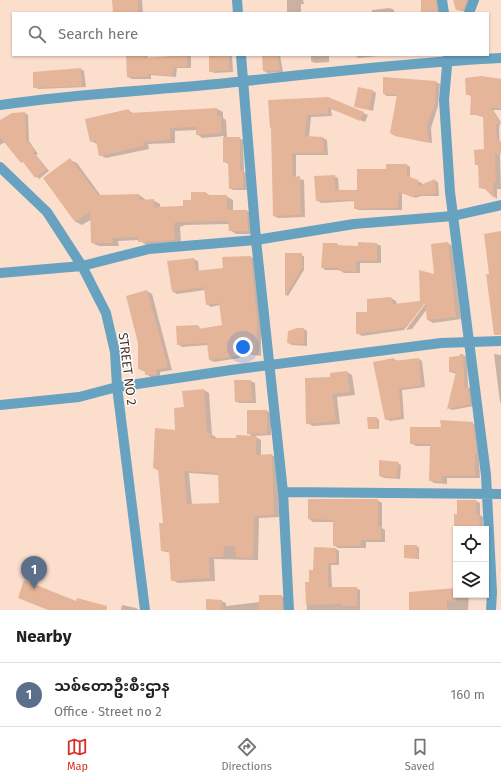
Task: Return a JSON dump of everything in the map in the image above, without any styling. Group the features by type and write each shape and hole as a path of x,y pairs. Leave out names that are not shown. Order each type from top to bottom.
{"street":[{"path":"237,0 238,12"},
{"path":"442,0 444,12"},
{"path":"469,12 474,0"},
{"path":"241,56 256,240 283,492 288,610"},
{"path":"450,57 444,100 453,216 487,494 492,592 491,610"},
{"path":"0,105 54,96 243,81 450,57 501,58"},
{"name":"STREET NO 2","path":"0,167 47,212 82,266 106,313 116,352 117,387 146,610"},
{"path":"0,273 82,266 148,249 256,240 354,224 453,216 501,205"},
{"path":"0,404 79,397 117,387 269,365 441,343 501,341"},
{"path":"283,492 501,494"}],"building":[{"path":"112,0 138,0 138,12 113,12"},
{"path":"421,0 436,0 437,12 421,12"},
{"path":"453,0 467,0 463,10 456,10"},
{"path":"126,56 145,56 145,58 187,56 187,67 174,67 172,76 148,74 148,77 127,77"},
{"path":"209,56 229,56 229,70 209,72"},
{"path":"262,56 277,56 280,70 263,71"},
{"path":"81,68 82,86 33,88 33,72"},
{"path":"481,76 501,79 501,108 491,108 500,122 496,125 497,141 501,141 501,154 495,154 496,182 493,184 494,198 485,189 479,188 478,165 475,165 474,150 484,149 483,115 470,115 471,95 466,95 465,78"},
{"path":"383,77 436,81 435,104 427,125 429,143 395,136 390,133 397,95 383,94"},
{"path":"358,87 373,90 369,110 354,107"},
{"path":"328,97 364,112 360,121 328,107 328,114 307,115 305,136 323,137 324,153 292,153 293,177 300,176 301,215 273,216 271,128 268,100"},
{"path":"217,108 217,116 221,116 221,133 196,135 196,127 170,128 170,140 143,142 144,146 99,156 96,140 90,142 85,119 129,109 129,113"},
{"path":"25,112 26,139 35,151 33,153 46,169 35,178 23,162 21,163 0,137 0,120 12,113"},
{"path":"223,137 240,137 240,170 243,170 243,188 229,189 228,162 223,162"},
{"path":"70,158 98,195 139,194 139,200 154,199 154,207 183,206 183,200 191,200 191,192 206,192 206,195 227,195 227,210 247,210 248,231 229,231 228,221 178,222 174,223 175,240 138,242 138,237 112,238 113,243 91,243 90,211 75,222 43,178"},
{"path":"386,164 407,164 407,176 418,180 418,186 435,179 436,194 417,195 412,197 399,192 398,208 354,209 354,200 316,201 314,176 335,175 335,190 357,190 357,169 386,169"},
{"path":"501,231 501,335 494,335 486,274 489,274 484,234"},
{"path":"358,242 377,243 377,261 356,261 356,272 339,271 339,268 321,268 323,243 358,246"},
{"path":"448,242 456,317 427,320 425,303 407,327 356,334 356,312 367,312 367,299 391,297 393,304 420,301 419,270 434,274 431,244"},
{"path":"285,253 302,253 302,268 285,296"},
{"path":"251,256 257,320 257,355 236,352 236,356 209,360 207,343 177,345 176,326 198,325 199,329 222,325 219,303 206,305 204,287 172,292 167,261 194,258 196,271 223,268 222,257"},
{"path":"147,290 168,367 156,370 156,375 145,375 145,370 138,369 138,343 126,296"},
{"path":"297,328 304,328 304,344 287,343 288,331"},
{"path":"460,354 463,354 465,389 468,386 470,404 447,409 456,372 449,372 449,357 459,356"},
{"path":"394,358 394,361 419,358 421,386 399,388 401,417 385,420 373,362"},
{"path":"347,371 350,392 332,394 336,421 306,424 305,378 330,377 330,373"},
{"path":"234,380 251,380 252,401 235,402"},
{"path":"204,389 207,433 211,433 211,438 236,438 236,435 256,436 256,455 272,454 274,515 254,516 253,558 236,557 235,546 224,546 223,557 209,557 210,578 171,581 169,551 161,551 159,523 163,523 158,469 153,468 155,428 175,430 174,408 184,407 182,391","holes":["184,471 218,473 219,503 187,504"]},
{"path":"247,410 267,410 267,434 247,434"},
{"path":"367,417 377,417 378,429 368,429"},
{"path":"440,420 473,422 477,454 475,454 475,476 442,476 442,482 429,481 430,444 410,444 410,427 441,427"},
{"path":"379,460 399,462 396,478 379,476"},
{"path":"308,499 378,499 378,526 381,526 381,540 361,540 361,546 333,546 333,520 308,519"},
{"path":"457,500 476,500 476,514 479,514 480,526 454,526 454,514 457,514"},
{"path":"404,545 417,545 418,558 404,558"},
{"path":"314,547 336,548 336,563 328,563 328,587 357,587 357,606 342,606 342,604 306,605 305,582 309,582 309,570 313,570"},
{"path":"24,580 76,601 77,598 107,606 107,610 48,610 18,598"},
{"path":"453,588 453,598 456,598 456,602 447,600 447,610 409,610 409,592"},
{"path":"259,595 282,595 282,610 259,610"},
{"path":"206,599 222,600 221,610 206,610"}],"place":[{"name":"သစ်တောဦးစီးဌာန","path":"34,589"}]}
